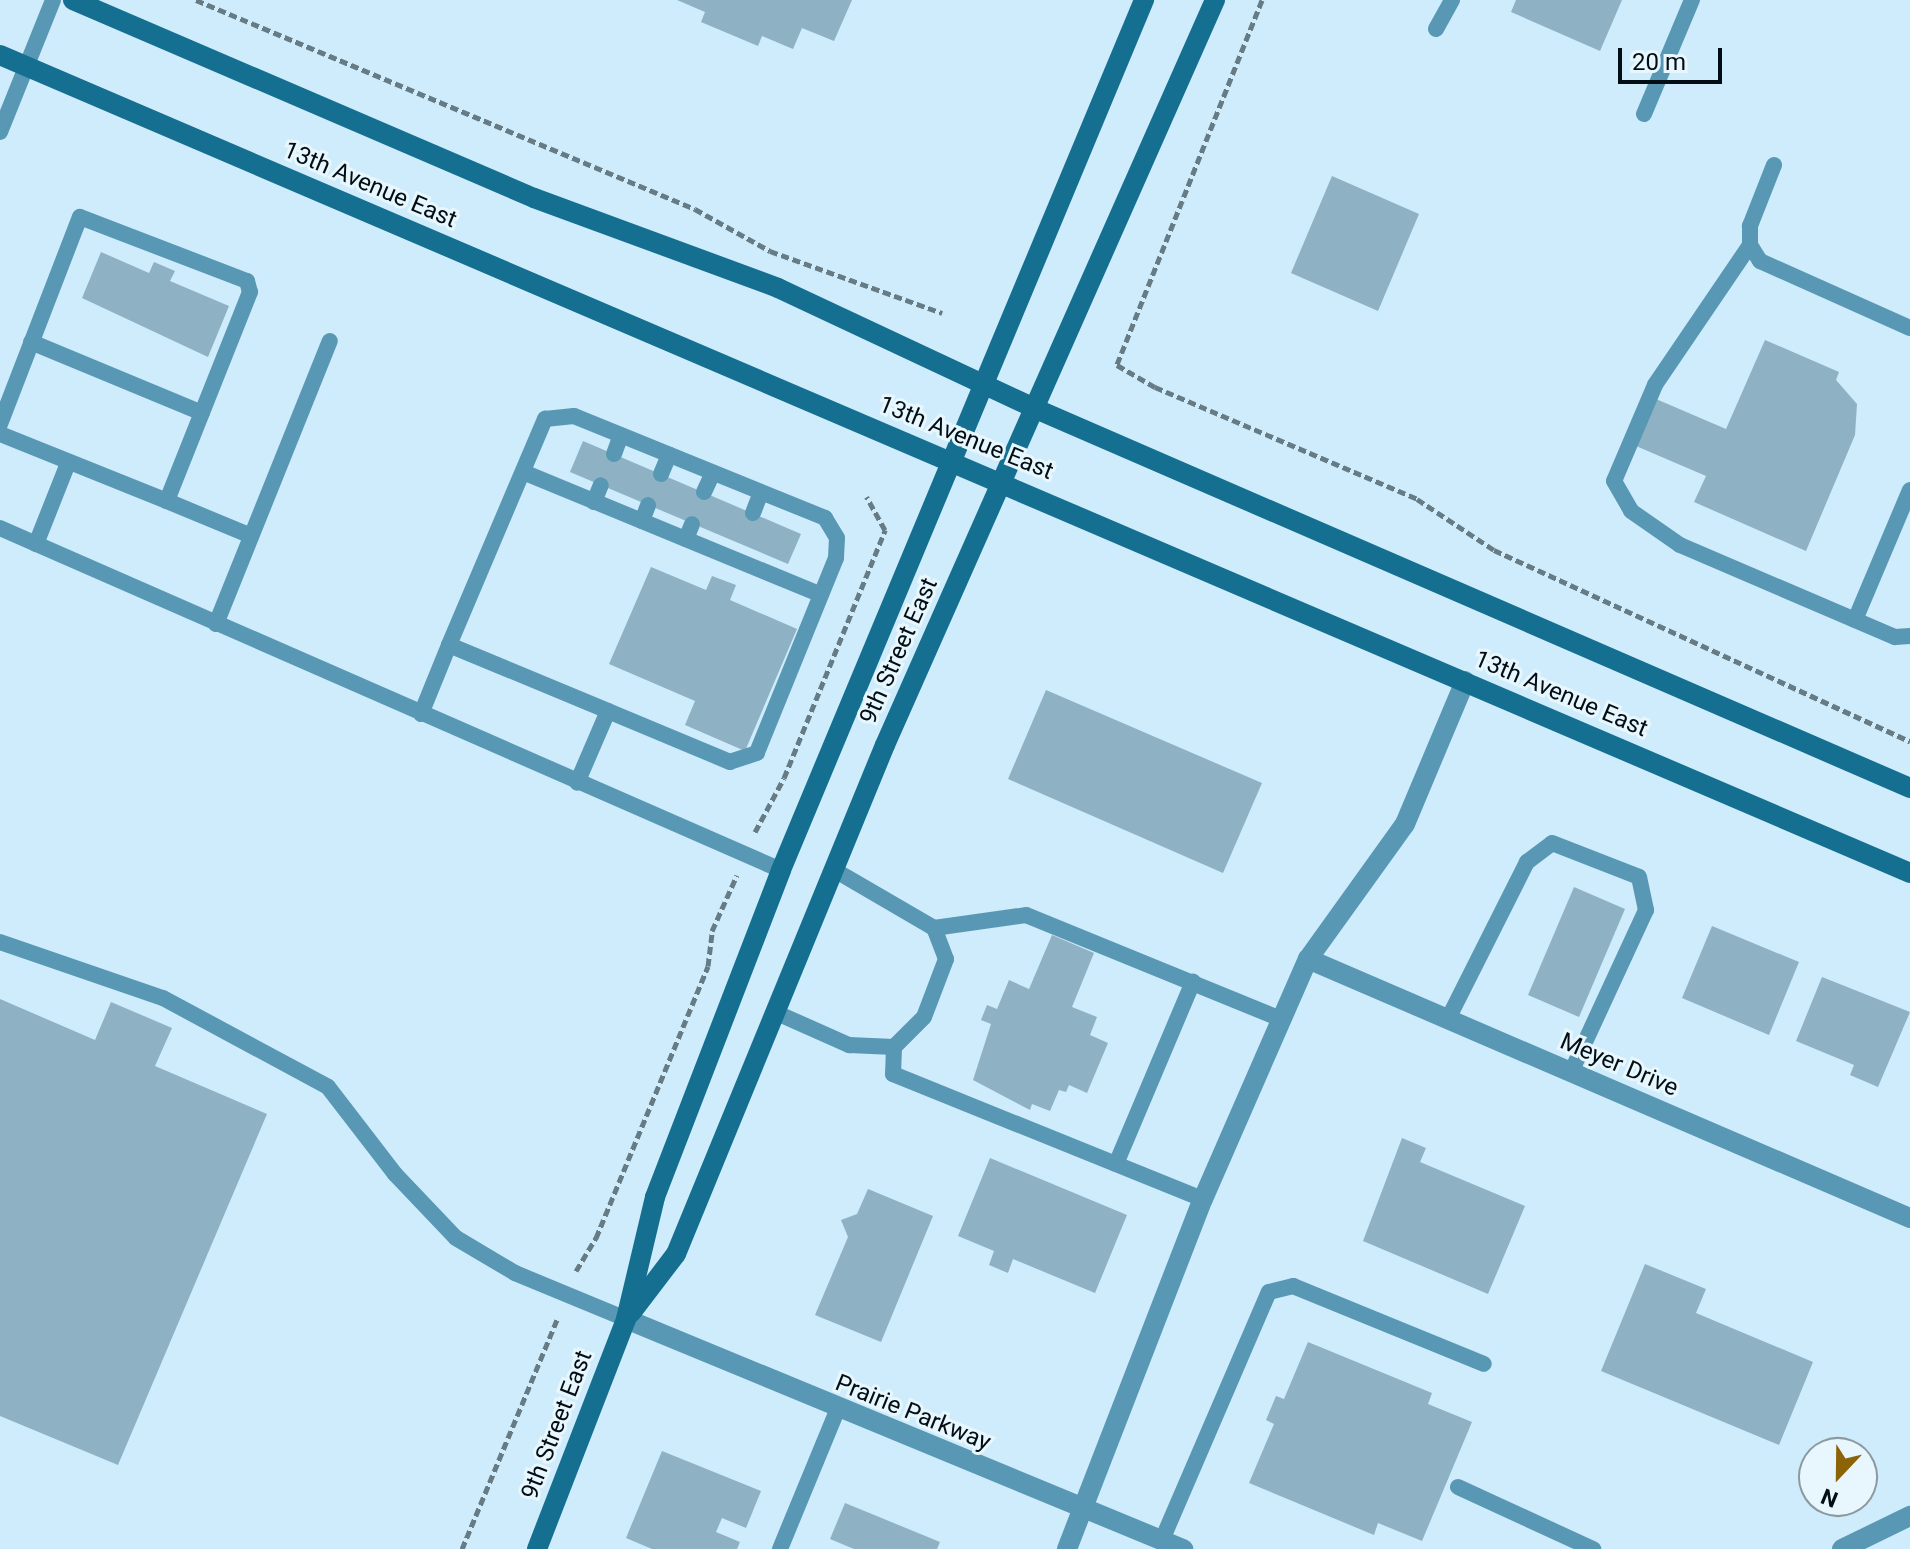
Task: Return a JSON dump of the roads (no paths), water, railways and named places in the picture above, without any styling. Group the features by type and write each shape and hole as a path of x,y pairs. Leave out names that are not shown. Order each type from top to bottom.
{"main road":[{"path":"73,0 534,198 778,288 1036,409 1910,788"},
{"name":"9th Street East","path":"537,1549 626,1319 655,1197 781,870 950,458 1144,0"},
{"name":"9th Street East","path":"626,1319 676,1254 779,1014 836,871 1215,0"},
{"name":"13th Avenue East","path":"0,55 1004,481 1910,873"}],"street":[{"path":"1067,1549 1203,1199 1308,959 1405,824 1465,681"},
{"name":"Meyer Drive","path":"1308,959 1910,1218"},
{"name":"Prairie Parkway","path":"626,1319 837,1411 1183,1549"},
{"path":"1842,1549 1910,1516"}],"lane":[{"path":"0,132 53,0"},
{"path":"1436,29 1452,0"},
{"path":"1644,114 1692,0"},
{"path":"1774,165 1750,226 1750,245 1760,261 1910,328"},
{"path":"0,424 80,217 247,281 250,292 167,501"},
{"path":"1750,245 1655,385 1614,481 1631,511 1680,545 1895,637 1910,636"},
{"path":"216,624 330,341"},
{"path":"31,342 202,413"},
{"path":"421,714 449,645 545,419 574,416 825,518 837,538 821,595 757,753 745,760 730,762 449,645"},
{"path":"0,434 251,536"},
{"path":"614,454 621,435"},
{"path":"661,474 669,455"},
{"path":"36,544 68,463"},
{"path":"523,472 642,521 689,532 737,552 821,595"},
{"path":"704,492 713,473"},
{"path":"594,502 601,485"},
{"path":"1855,620 1910,490"},
{"path":"753,513 761,492"},
{"path":"642,521 648,505"},
{"path":"0,528 781,870"},
{"path":"577,783 608,711"},
{"path":"1448,1019 1527,862 1552,843 1639,877 1646,910 1571,1072"},
{"path":"836,871 934,928 1026,915 1281,1019"},
{"path":"934,928 946,959 924,1017 894,1047 893,1074 1203,1199"},
{"path":"0,942 163,998 328,1087 395,1174 456,1238 566,1295 626,1319"},
{"path":"1116,1164 1193,982"},
{"path":"779,1014 849,1045 894,1047"},
{"path":"1162,1540 1269,1292 1293,1286 1484,1364"},
{"path":"780,1549 837,1411"},
{"path":"1458,1487 1593,1549"}]}
